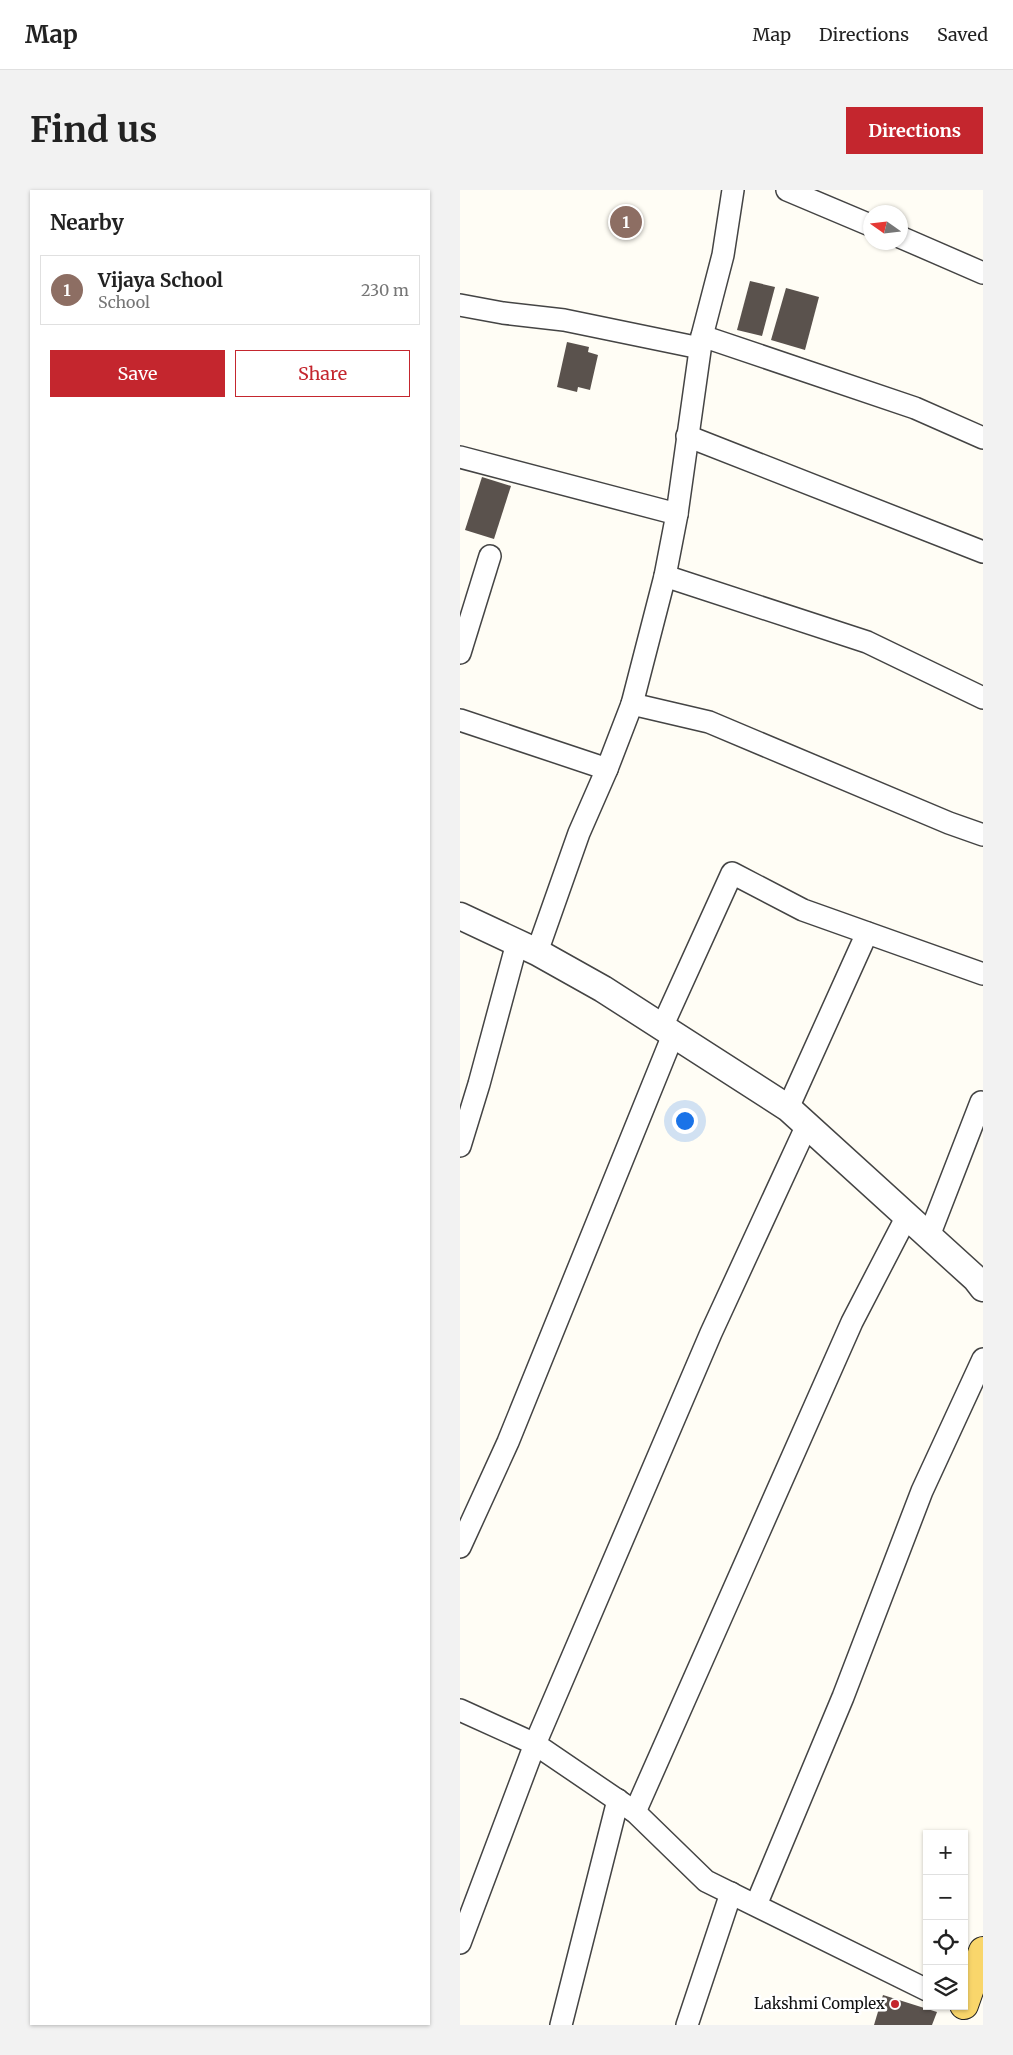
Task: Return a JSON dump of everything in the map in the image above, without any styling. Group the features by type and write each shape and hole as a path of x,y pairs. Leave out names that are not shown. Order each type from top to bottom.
{"main road":[{"path":"965,2011 983,1951"}],"street":[{"path":"460,1146 479,1084 527,948 607,769 632,704 665,576 677,514 701,342 724,255 733,190"},
{"path":"787,190 863,222"},
{"path":"908,241 983,273"},
{"path":"460,305 701,342 915,408 983,438"},
{"path":"687,436 983,552"},
{"path":"460,457 677,514"},
{"path":"460,654 490,556"},
{"path":"665,576 867,642 983,698"},
{"path":"632,704 709,722 949,823 983,835"},
{"path":"460,720 607,769"},
{"path":"460,1547 508,1442 668,1031 732,873 803,910 983,974"},
{"path":"460,916 527,948 603,989 788,1108 929,1236 983,1288"},
{"path":"788,1108 867,933"},
{"path":"929,1236 981,1102"},
{"path":"460,1943 535,1744 711,1334 807,1125"},
{"path":"561,2025 627,1806 852,1322 907,1216"},
{"path":"756,1906 843,1697 922,1491 983,1359"},
{"path":"460,1710 535,1744 627,1806 706,1881 923,1988"},
{"path":"687,2025 731,1893"}],"building":[{"path":"750,281 775,287 762,336 737,330"},
{"path":"786,288 819,297 805,350 771,340"},
{"path":"567,342 589,347 588,352 598,355 590,390 578,387 577,392 557,387"},
{"path":"482,477 511,486 494,539 465,530"},
{"name":"Lakshmi Complex","path":"883,1995 923,2008 923,2010 937,2012 932,2025 874,2025"}],"place":[{"name":"Vijaya School","path":"626,222"},
{"name":"Lakshmi Complex","path":"895,2004"}]}
